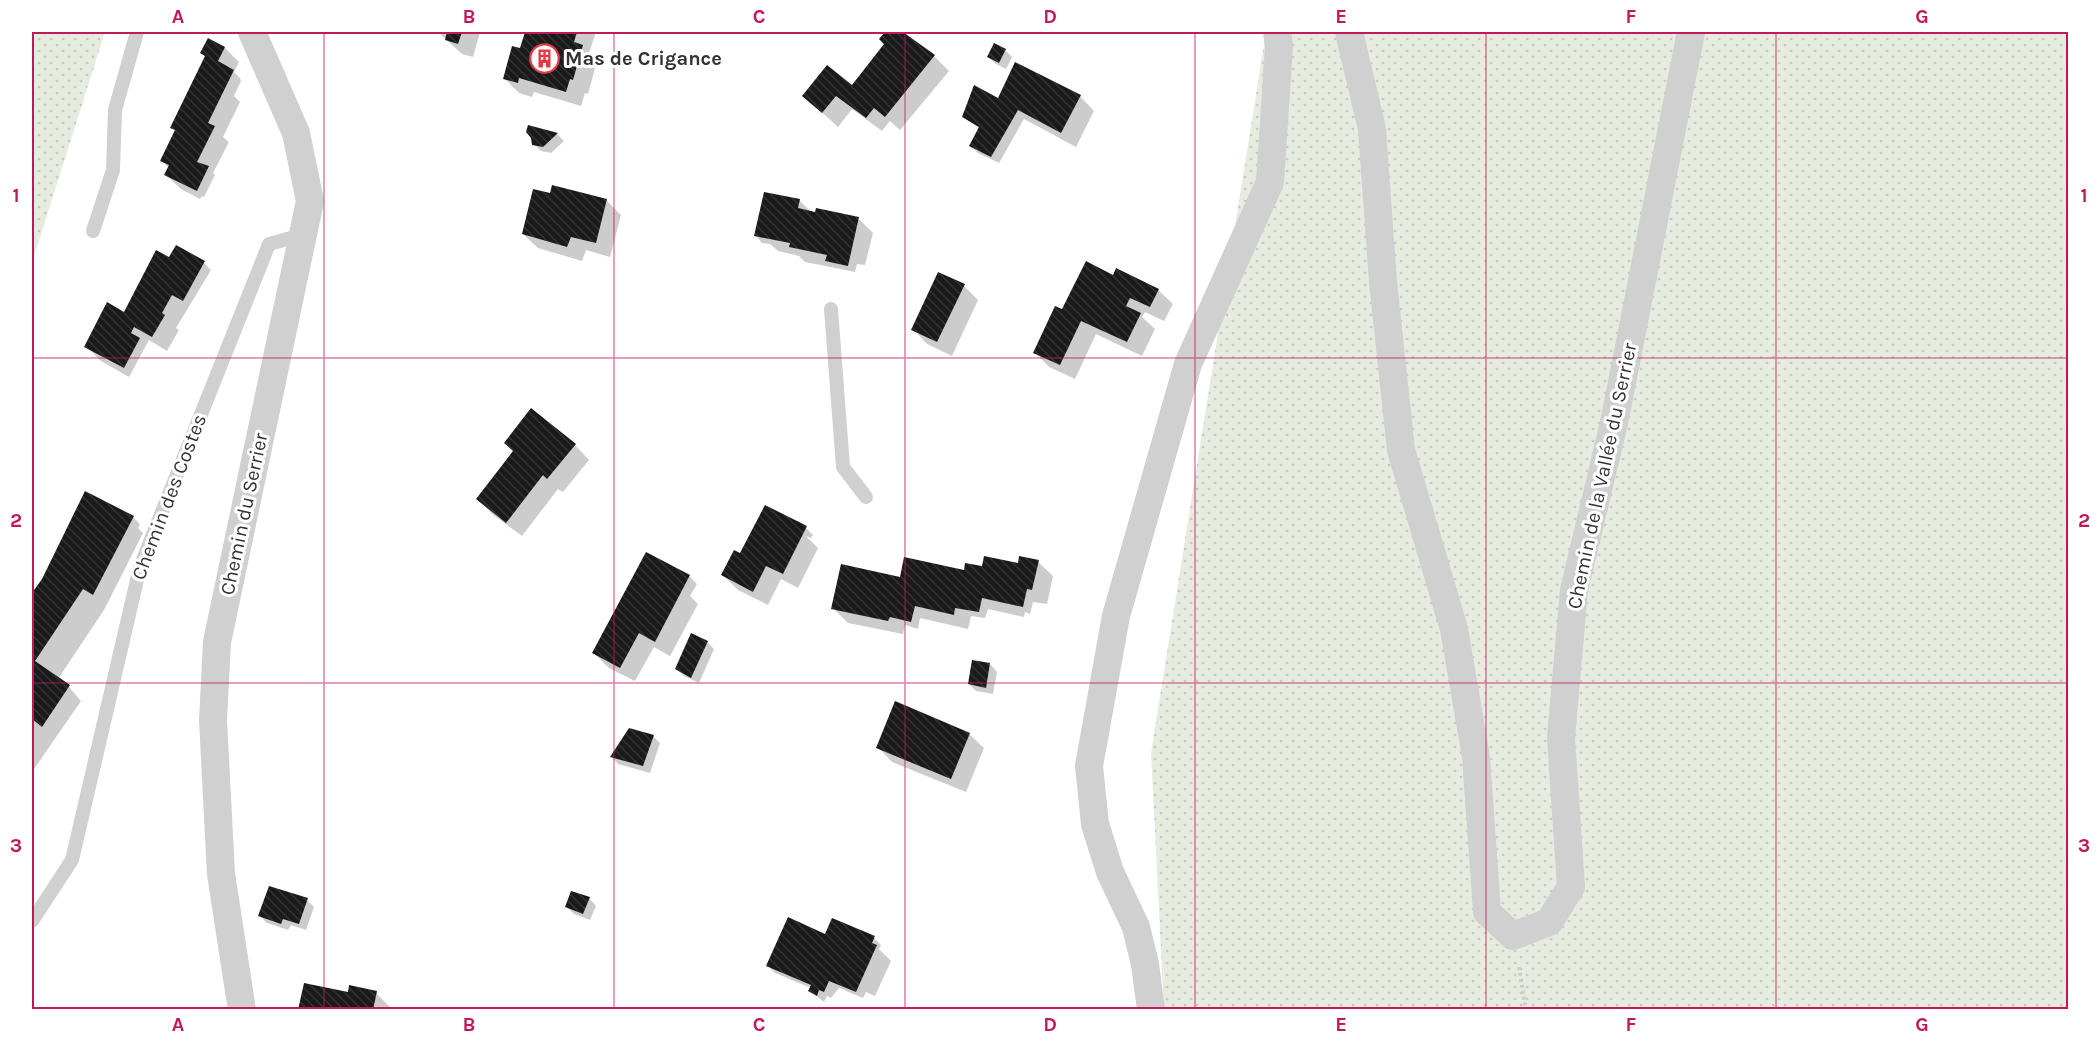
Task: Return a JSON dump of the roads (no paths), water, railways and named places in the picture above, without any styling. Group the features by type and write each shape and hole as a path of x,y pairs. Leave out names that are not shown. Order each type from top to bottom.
{"street":[{"name":"Chemin du Serrier","path":"242,1010 221,873 213,720 217,642 310,201 296,132 252,32"},
{"path":"1151,1010 1145,964 1136,927 1110,872 1095,824 1089,766 1116,616 1188,364 1270,182 1279,46 1277,32"},
{"name":"Chemin de la Vallée du Serrier","path":"1349,32 1372,129 1383,282 1401,450 1454,628 1476,757 1487,912 1513,936 1549,922 1571,887 1561,738 1574,590 1614,423 1691,32"}],"lane":[{"path":"93,231 113,170 115,110 137,32"},
{"name":"Chemin des Costes","path":"32,921 72,860 140,567 269,244 302,235"},
{"path":"831,309 843,467 866,497"}],"place":[{"name":"Mas de Crigance","path":"544,58"}]}
